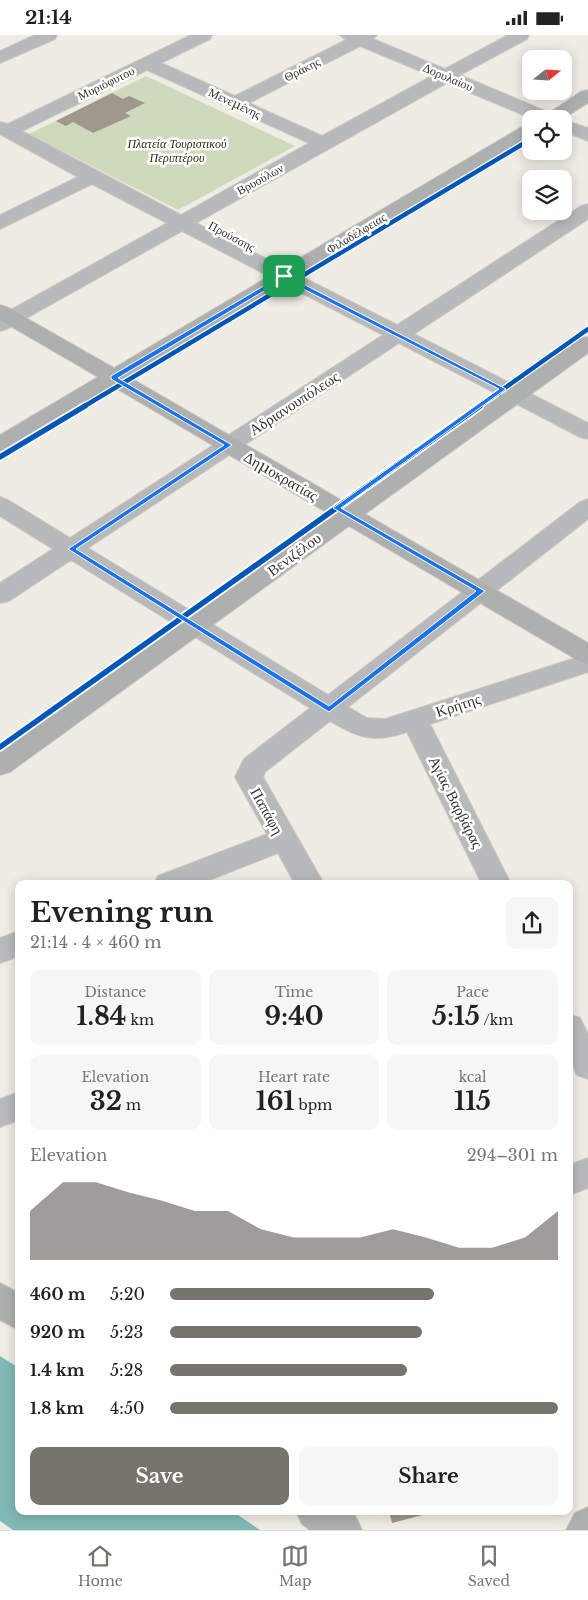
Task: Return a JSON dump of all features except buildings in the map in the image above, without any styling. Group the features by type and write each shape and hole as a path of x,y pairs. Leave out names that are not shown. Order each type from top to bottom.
{"street":[{"path":"0,58 49,35"},
{"name":"Μυριόφυτου","path":"6,135 204,35"},
{"name":"Βρυούλων","path":"4,318 182,223 323,143 521,35"},
{"name":"Δορυλαίου","path":"358,37 527,110"},
{"name":"Θράκης","path":"235,103 358,37"},
{"name":"Μενεμένης","path":"148,63 323,143"},
{"path":"564,110 588,95"},
{"path":"572,128 588,135"},
{"name":"Φιλαδέλφειας","path":"0,445 522,134"},
{"name":"Προύσσης","path":"6,135 92,177 588,432"},
{"path":"0,223 92,177"},
{"name":"Αδριανουπόλεως","path":"0,595 588,210"},
{"name":"Δημοκρατίας","path":"4,318 113,378 588,655"},
{"name":"Βενιζέλου","path":"0,765 588,343"},
{"name":"Κρήτης","path":"0,505 362,728 375,730 414,719 588,663"},
{"path":"329,709 588,507"},
{"name":"Παπάφη","path":"308,880 249,777 254,766 329,709"},
{"name":"Αγίας Βαρβάρας","path":"414,719 495,880"},
{"path":"178,880 283,839"},
{"path":"0,951 15,945"},
{"path":"574,1027 588,1065"},
{"path":"0,1113 15,1107"},
{"path":"573,1179 588,1173"},
{"path":"0,1300 15,1310"},
{"path":"321,1515 343,1530"},
{"path":"585,1530 588,1526"}],"green space":[{"name":"Πλατεία Τουριστικού Περιπτέρου","path":"146,76 295,146 178,210 29,134"}],"water":[{"path":"0,1356 15,1365 15,1515 238,1515 260,1530 13,1530 0,1521"}],"cycle path":[{"path":"0,457 522,144"},
{"path":"0,747 588,329"}],"route":[{"path":"284,276 503,389 336,508 481,591 329,709 71,549 228,445 113,378 284,276"}]}
